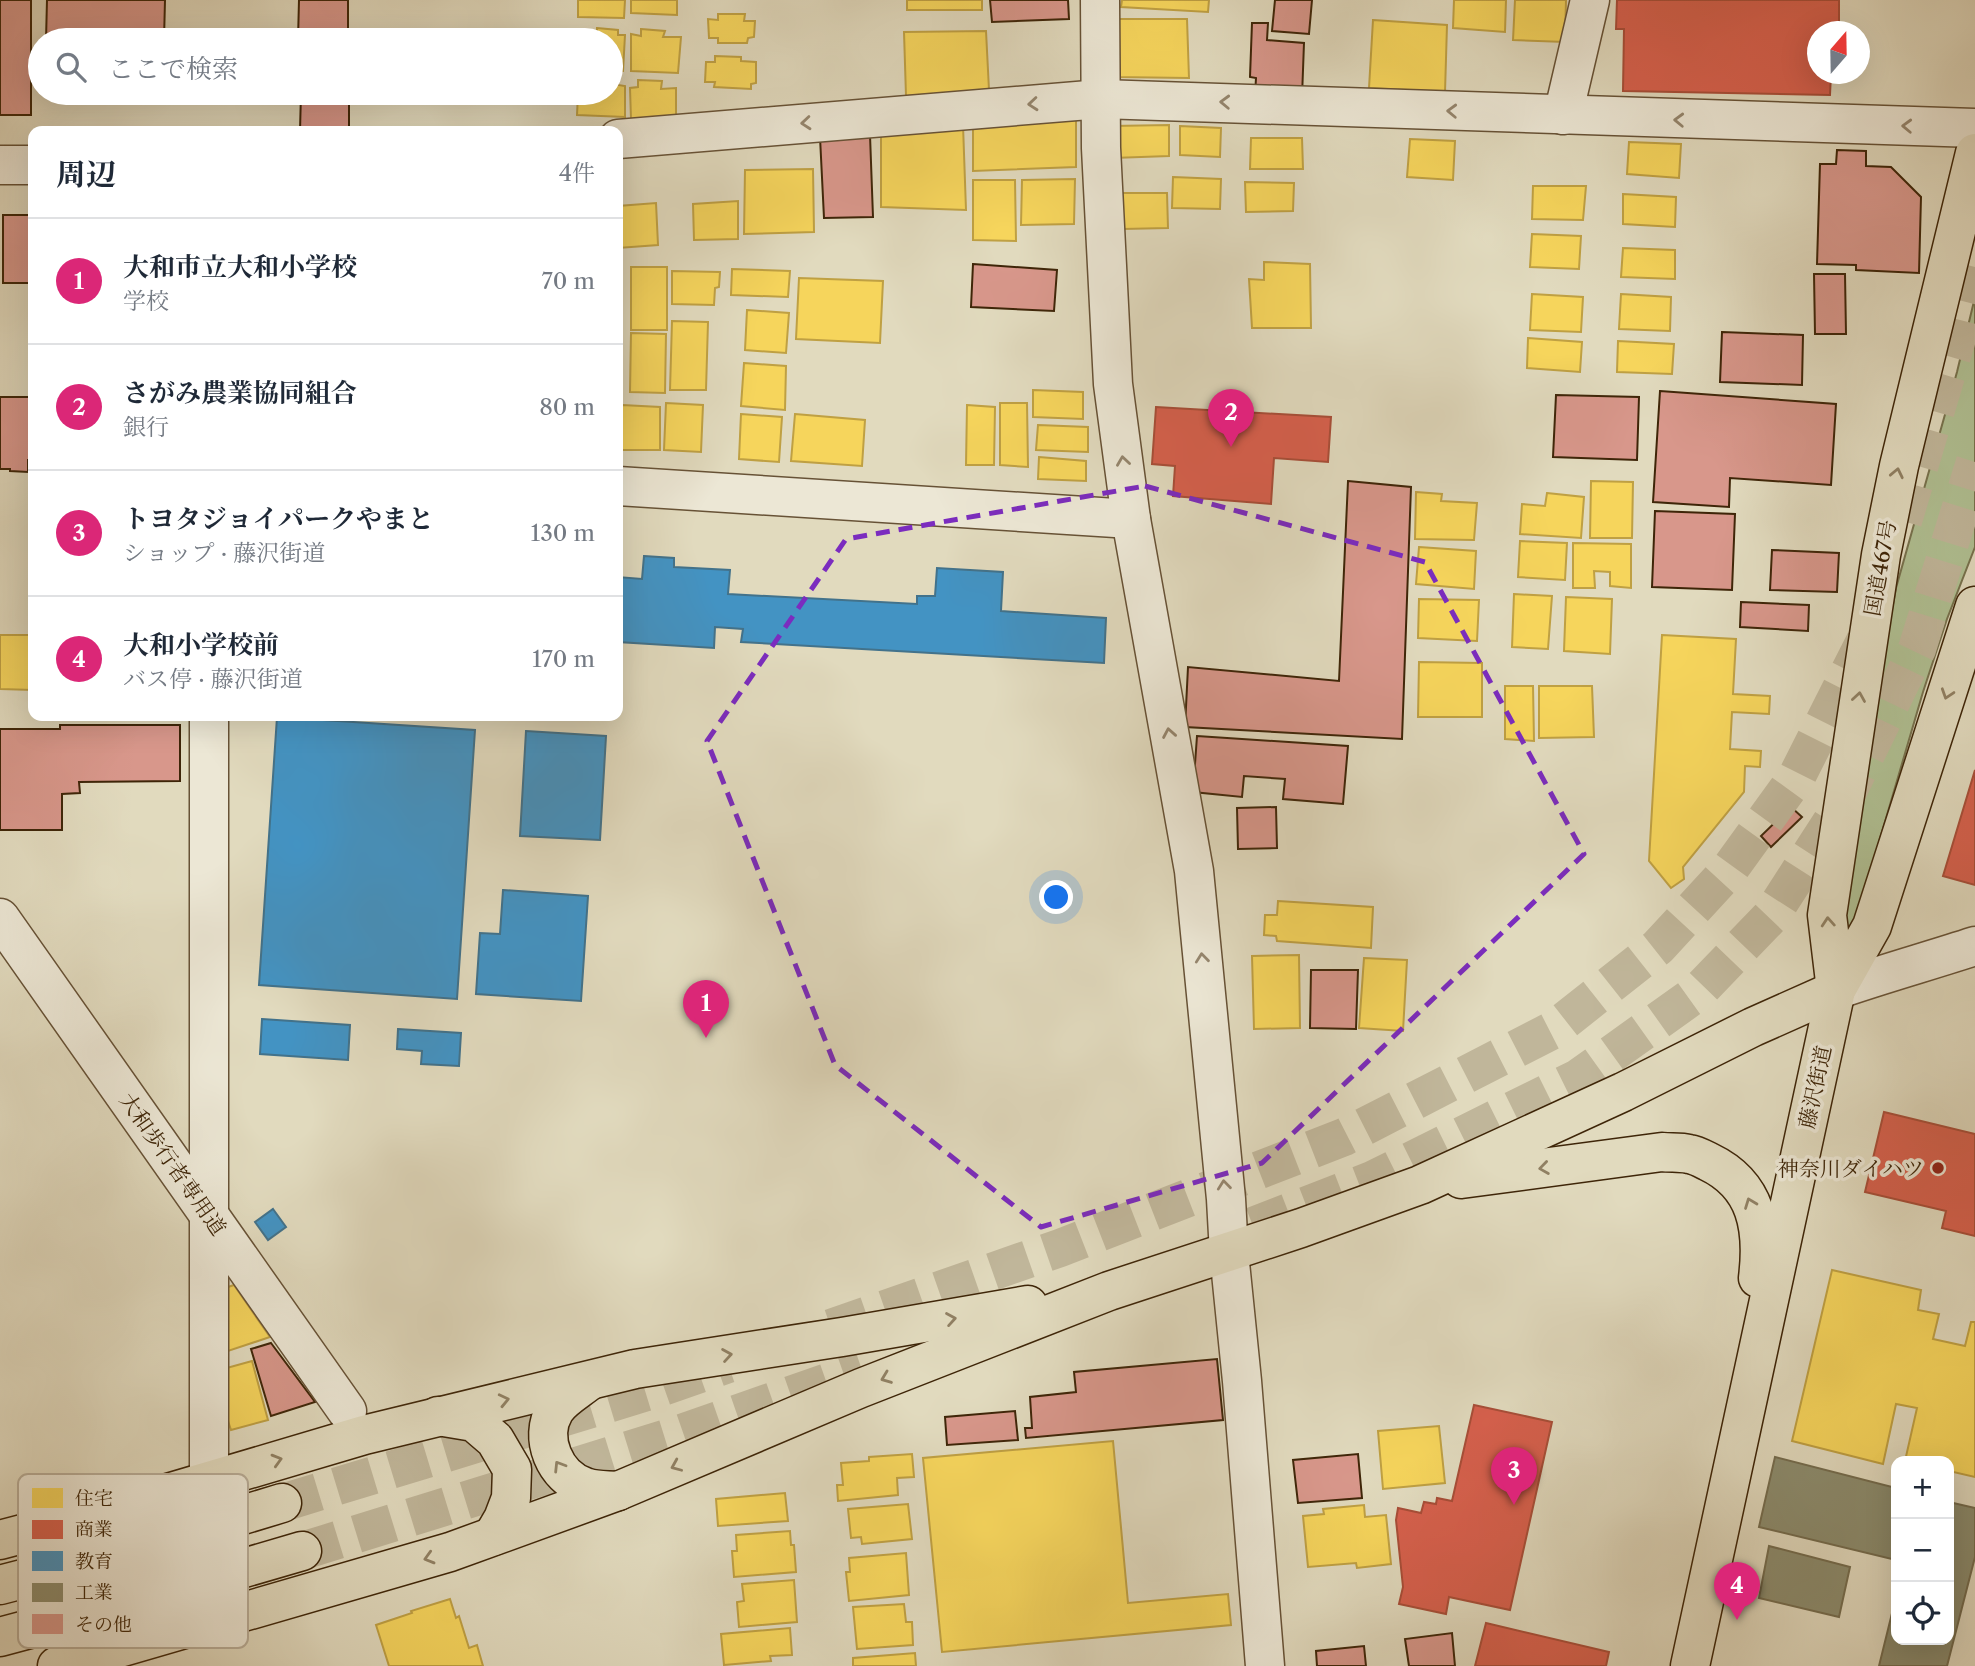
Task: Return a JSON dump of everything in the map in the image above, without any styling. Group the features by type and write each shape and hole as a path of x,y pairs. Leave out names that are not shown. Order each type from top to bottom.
{"highway":[{"name":"国道467号","path":"1836,990 1827,915 1881,555 1899,467 1975,153"},
{"name":"藤沢街道","path":"1690,1666 1836,990 1872,926 1975,606"},
{"path":"248,1611 450,1552 618,1491 861,1388 1109,1291 1229,1253 1420,1185 1836,990"},
{"path":"1420,1185 1662,1152 1691,1154 1723,1169 1745,1190 1757,1220 1759,1264 1733,1464"},
{"path":"230,1474 364,1435 635,1369 1109,1291"},
{"path":"590,1380 556,1408 550,1421 548,1440 553,1459 564,1476 586,1488 618,1491"},
{"path":"438,1416 474,1422 495,1440 512,1469 511,1498 493,1536"},
{"path":"248,1513 282,1503"},
{"path":"0,1540 18,1535"},
{"path":"248,1567 302,1551"},
{"path":"0,1585 18,1580"},
{"path":"0,1637 18,1632"},
{"path":"57,1666 119,1648"}],"street":[{"path":"1100,0 1102,162 1112,384 1131,519 1194,871 1226,1199 1265,1666"},
{"path":"1563,116 1590,0"},
{"path":"623,139 1101,99 1975,128"},
{"path":"0,165 28,165"},
{"path":"623,486 1131,519"},
{"path":"209,721 209,1474"},
{"name":"大和歩行者専用道","path":"0,918 347,1411"},
{"path":"1836,990 1975,946"}],"highlighted area":[{"path":"1145,486 1425,562 1584,854 1262,1163 1041,1227 835,1065 707,741 846,539"}],"green space":[{"path":"1975,297 1975,547 1923,692 1853,931 1840,927 1871,722 1896,588 1957,372"}],"building: 住宅":[{"path":"578,0 625,0 624,18 578,17"},
{"path":"631,0 677,0 677,15 631,13"},
{"path":"907,0 982,0 982,10 907,10"},
{"path":"1122,0 1209,0 1208,12 1121,7"},
{"path":"1454,0 1506,0 1505,32 1453,28"},
{"path":"1515,0 1566,0 1565,42 1513,40"},
{"path":"718,14 745,14 744,21 755,21 754,37 748,38 747,43 718,43 718,38 709,38 708,19 718,20"},
{"path":"1112,19 1187,19 1189,78 1113,77"},
{"path":"1373,20 1447,25 1445,92 1369,88"},
{"path":"641,29 665,31 663,37 681,37 678,73 631,71 631,34 641,36"},
{"path":"986,31 989,90 906,96 904,32"},
{"path":"623,35 625,35 623,71"},
{"path":"715,56 741,57 741,61 756,62 756,83 751,84 751,89 714,87 715,82 705,82 706,62 715,62"},
{"path":"638,80 662,81 661,89 676,88 676,119 631,119 630,88 638,87"},
{"path":"625,86 625,117 577,115 577,105 623,105"},
{"path":"1076,117 1076,167 973,171 973,123"},
{"path":"963,125 966,210 881,207 881,128"},
{"path":"1169,125 1169,156 1113,158 1112,126"},
{"path":"1180,126 1221,128 1220,157 1180,155"},
{"path":"1251,138 1302,138 1303,169 1250,169"},
{"path":"1410,139 1455,141 1453,180 1407,177"},
{"path":"1629,142 1681,144 1679,178 1627,174"},
{"path":"813,169 814,232 744,234 745,170"},
{"path":"1173,177 1221,179 1220,209 1172,208"},
{"path":"1075,179 1074,224 1021,225 1022,180"},
{"path":"973,180 1015,180 1016,241 973,240"},
{"path":"1245,182 1294,183 1293,211 1246,212"},
{"path":"1533,186 1586,186 1583,220 1532,219"},
{"path":"1121,193 1167,193 1168,228 1123,229"},
{"path":"1623,194 1676,197 1675,227 1623,224"},
{"path":"738,201 738,239 694,240 693,204"},
{"path":"656,203 658,245 623,248 623,206"},
{"path":"1532,234 1581,236 1579,269 1530,267"},
{"path":"1623,248 1675,250 1675,279 1621,277"},
{"path":"1264,262 1310,264 1311,328 1252,328 1249,279 1264,280"},
{"path":"631,267 667,267 667,330 631,330"},
{"path":"732,269 790,271 788,297 731,295"},
{"path":"672,271 720,272 714,305 672,304"},
{"path":"799,278 883,281 880,343 796,339"},
{"path":"1532,294 1583,297 1581,332 1530,330"},
{"path":"1621,294 1671,297 1670,331 1619,329"},
{"path":"747,310 789,313 786,353 745,350"},
{"path":"672,321 708,322 706,390 670,390"},
{"path":"631,333 666,334 665,393 630,392"},
{"path":"1528,338 1582,342 1580,372 1527,368"},
{"path":"1618,341 1674,344 1672,374 1617,372"},
{"path":"744,363 786,366 785,410 741,406"},
{"path":"1033,390 1083,392 1083,419 1033,417"},
{"path":"666,403 703,405 701,452 664,450"},
{"path":"1000,403 1027,403 1028,467 1000,465"},
{"path":"623,405 660,407 660,450 623,450"},
{"path":"967,405 995,407 994,465 966,465"},
{"path":"741,414 782,417 779,462 739,459"},
{"path":"795,414 865,420 862,466 791,461"},
{"path":"1038,425 1088,427 1088,452 1036,450"},
{"path":"1039,457 1086,461 1086,481 1038,479"},
{"path":"1591,481 1633,482 1632,538 1590,538"},
{"path":"1416,492 1442,494 1441,501 1477,503 1474,540 1415,539"},
{"path":"1547,493 1584,497 1581,538 1520,534 1522,504 1545,506"},
{"path":"1520,541 1567,543 1565,580 1518,577"},
{"path":"1573,543 1631,544 1631,588 1610,586 1610,572 1594,571 1595,588 1573,588"},
{"path":"1419,547 1476,551 1474,589 1416,584"},
{"path":"1514,594 1552,596 1548,649 1512,647"},
{"path":"1566,597 1612,599 1610,654 1564,651"},
{"path":"1419,599 1479,600 1477,641 1418,638"},
{"path":"0,635 28,635 28,690 0,689"},
{"path":"1662,635 1736,639 1733,694 1770,696 1769,714 1732,712 1730,749 1761,751 1760,767 1745,766 1744,792 1683,867 1684,879 1671,888 1649,861"},
{"path":"1419,662 1482,663 1482,717 1418,717"},
{"path":"1505,686 1533,686 1534,741 1505,739"},
{"path":"1539,686 1592,686 1594,737 1539,738"},
{"path":"1278,901 1373,907 1371,948 1277,941 1276,936 1264,935 1265,915 1277,915"},
{"path":"1299,955 1300,1028 1254,1029 1252,956"},
{"path":"1364,958 1407,960 1403,1031 1359,1028"},
{"path":"1832,1270 1921,1290 1918,1310 1939,1314 1933,1339 1965,1346 1971,1322 1975,1322 1975,1477 1954,1472 1954,1456 1906,1456 1917,1408 1896,1404 1883,1464 1792,1441"},
{"path":"234,1285 270,1337 228,1351 222,1289"},
{"path":"252,1361 268,1420 231,1430 222,1403 223,1369"},
{"path":"1439,1426 1445,1483 1383,1489 1378,1431"},
{"path":"1113,1441 1128,1603 1228,1594 1231,1625 942,1652 923,1458"},
{"path":"912,1454 914,1477 897,1478 898,1495 838,1501 837,1485 843,1485 841,1463 869,1461 869,1457"},
{"path":"785,1493 788,1521 718,1526 716,1499"},
{"path":"908,1504 912,1539 862,1544 861,1537 851,1538 848,1509"},
{"path":"1364,1505 1365,1517 1386,1515 1391,1564 1357,1568 1356,1563 1308,1567 1303,1516 1324,1514 1323,1509"},
{"path":"790,1531 796,1572 734,1577 732,1551 737,1551 736,1535"},
{"path":"906,1553 909,1595 849,1601 846,1572 850,1572 849,1558"},
{"path":"794,1580 797,1622 739,1627 737,1602 744,1601 742,1584"},
{"path":"450,1599 456,1618 459,1616 469,1648 477,1645 483,1666 389,1666 376,1625"},
{"path":"904,1604 906,1622 912,1622 913,1645 857,1649 853,1607"},
{"path":"790,1628 792,1655 770,1656 771,1661 724,1665 721,1634"},
{"path":"915,1653 916,1666 853,1666 853,1658"}],"building: 商業":[{"path":"1617,0 1839,0 1839,21 1807,21 1807,84 1831,84 1830,95 1623,91 1624,29 1616,29"},
{"path":"1156,407 1331,417 1328,462 1274,458 1271,504 1173,496 1175,466 1152,464"},
{"path":"1975,770 1975,885 1943,876"},
{"path":"1884,1112 1975,1134 1975,1236 1942,1228 1946,1211 1865,1192"},
{"path":"1474,1405 1552,1422 1510,1610 1449,1597 1446,1614 1399,1604 1403,1587 1396,1520 1398,1508 1421,1513 1424,1502 1436,1504 1437,1498 1452,1501"},
{"path":"1486,1623 1609,1652 1606,1666 1475,1666"}],"building: 教育":[{"path":"644,556 674,558 674,567 730,570 728,594 917,604 917,596 935,596 937,568 1003,572 1001,611 1106,618 1104,663 741,642 743,629 715,627 714,648 623,642 623,577 642,579"},
{"path":"277,721 338,721 475,730 457,999 259,985"},
{"path":"526,731 606,736 600,840 520,836"},
{"path":"503,890 588,896 581,1001 476,994 480,933 500,934"},
{"path":"262,1019 350,1025 348,1060 260,1054"},
{"path":"398,1029 461,1033 459,1066 421,1064 422,1051 397,1049"},
{"path":"273,1209 286,1227 268,1240 255,1222"}],"building: 工業":[{"path":"1775,1457 1891,1487 1891,1559 1759,1527"},
{"path":"1954,1503 1975,1508 1975,1557 1954,1639"},
{"path":"1769,1546 1850,1567 1839,1617 1759,1598"},
{"path":"1891,1617 1891,1645 1952,1645 1947,1666 1879,1666"}],"building: その他":[{"path":"0,0 31,0 31,28 28,28 28,105 31,105 31,115 0,115"},
{"path":"47,0 165,0 164,28 46,28"},
{"path":"299,0 348,0 348,28 298,28"},
{"path":"990,0 1068,0 1069,19 992,22"},
{"path":"1275,0 1312,0 1309,34 1272,31"},
{"path":"1252,23 1268,23 1267,40 1304,43 1302,97 1255,95 1256,78 1250,77"},
{"path":"301,105 349,105 349,126 300,126"},
{"path":"870,135 873,217 824,218 820,137"},
{"path":"1837,150 1866,151 1866,166 1891,167 1921,197 1919,273 1856,270 1856,265 1817,264 1820,164 1836,164"},
{"path":"3,215 28,215 28,283 3,283"},
{"path":"973,264 1057,270 1054,311 971,307"},
{"path":"1814,274 1845,274 1846,334 1815,334"},
{"path":"1722,332 1803,335 1802,385 1720,382"},
{"path":"1660,391 1836,404 1831,485 1730,478 1729,507 1653,502"},
{"path":"1556,395 1639,397 1637,460 1553,457"},
{"path":"0,397 28,397 28,472 0,469"},
{"path":"1348,481 1411,487 1402,739 1185,727 1188,667 1339,681"},
{"path":"1655,511 1735,514 1732,590 1652,587"},
{"path":"1772,550 1839,553 1837,592 1770,590"},
{"path":"1741,602 1809,605 1808,631 1740,627"},
{"path":"60,725 180,725 180,781 79,782 80,793 62,794 62,830 0,830 0,729 60,729"},
{"path":"1197,736 1348,746 1343,804 1283,799 1285,779 1244,776 1242,797 1193,792"},
{"path":"1276,807 1277,848 1238,849 1237,808"},
{"path":"1791,807 1802,817 1771,847 1761,836"},
{"path":"1311,970 1358,970 1356,1029 1310,1028"},
{"path":"271,1343 315,1402 271,1416 251,1349"},
{"path":"1217,1359 1223,1420 1026,1438 1025,1428 1032,1428 1030,1397 1076,1392 1074,1372"},
{"path":"1015,1411 1018,1440 947,1445 945,1417"},
{"path":"1358,1454 1362,1498 1298,1503 1293,1460"},
{"path":"1452,1633 1455,1666 1409,1666 1405,1639"},
{"path":"1364,1646 1366,1666 1317,1666 1316,1651"}],"tunnel":[{"path":"1903,521 1956,342 1975,267"},
{"path":"1253,1226 1372,1180 1578,1078 1697,993 1771,916 1839,810 1917,649 1975,462"},
{"path":"831,1328 1060,1248 1344,1137 1553,1030 1658,947 1729,870 1797,776 1865,641"},
{"path":"282,1503 660,1388 728,1364"},
{"path":"302,1551 670,1437 862,1370"}],"place":[{"name":"さがみ農業協同組合","path":"1231,447"},
{"name":"大和市立大和小学校","path":"706,1038"},
{"name":"神奈川ダイハツ","path":"1938,1168"},
{"name":"トヨタジョイパークやまと","path":"1514,1505"},
{"name":"大和小学校前","path":"1737,1620"}]}
